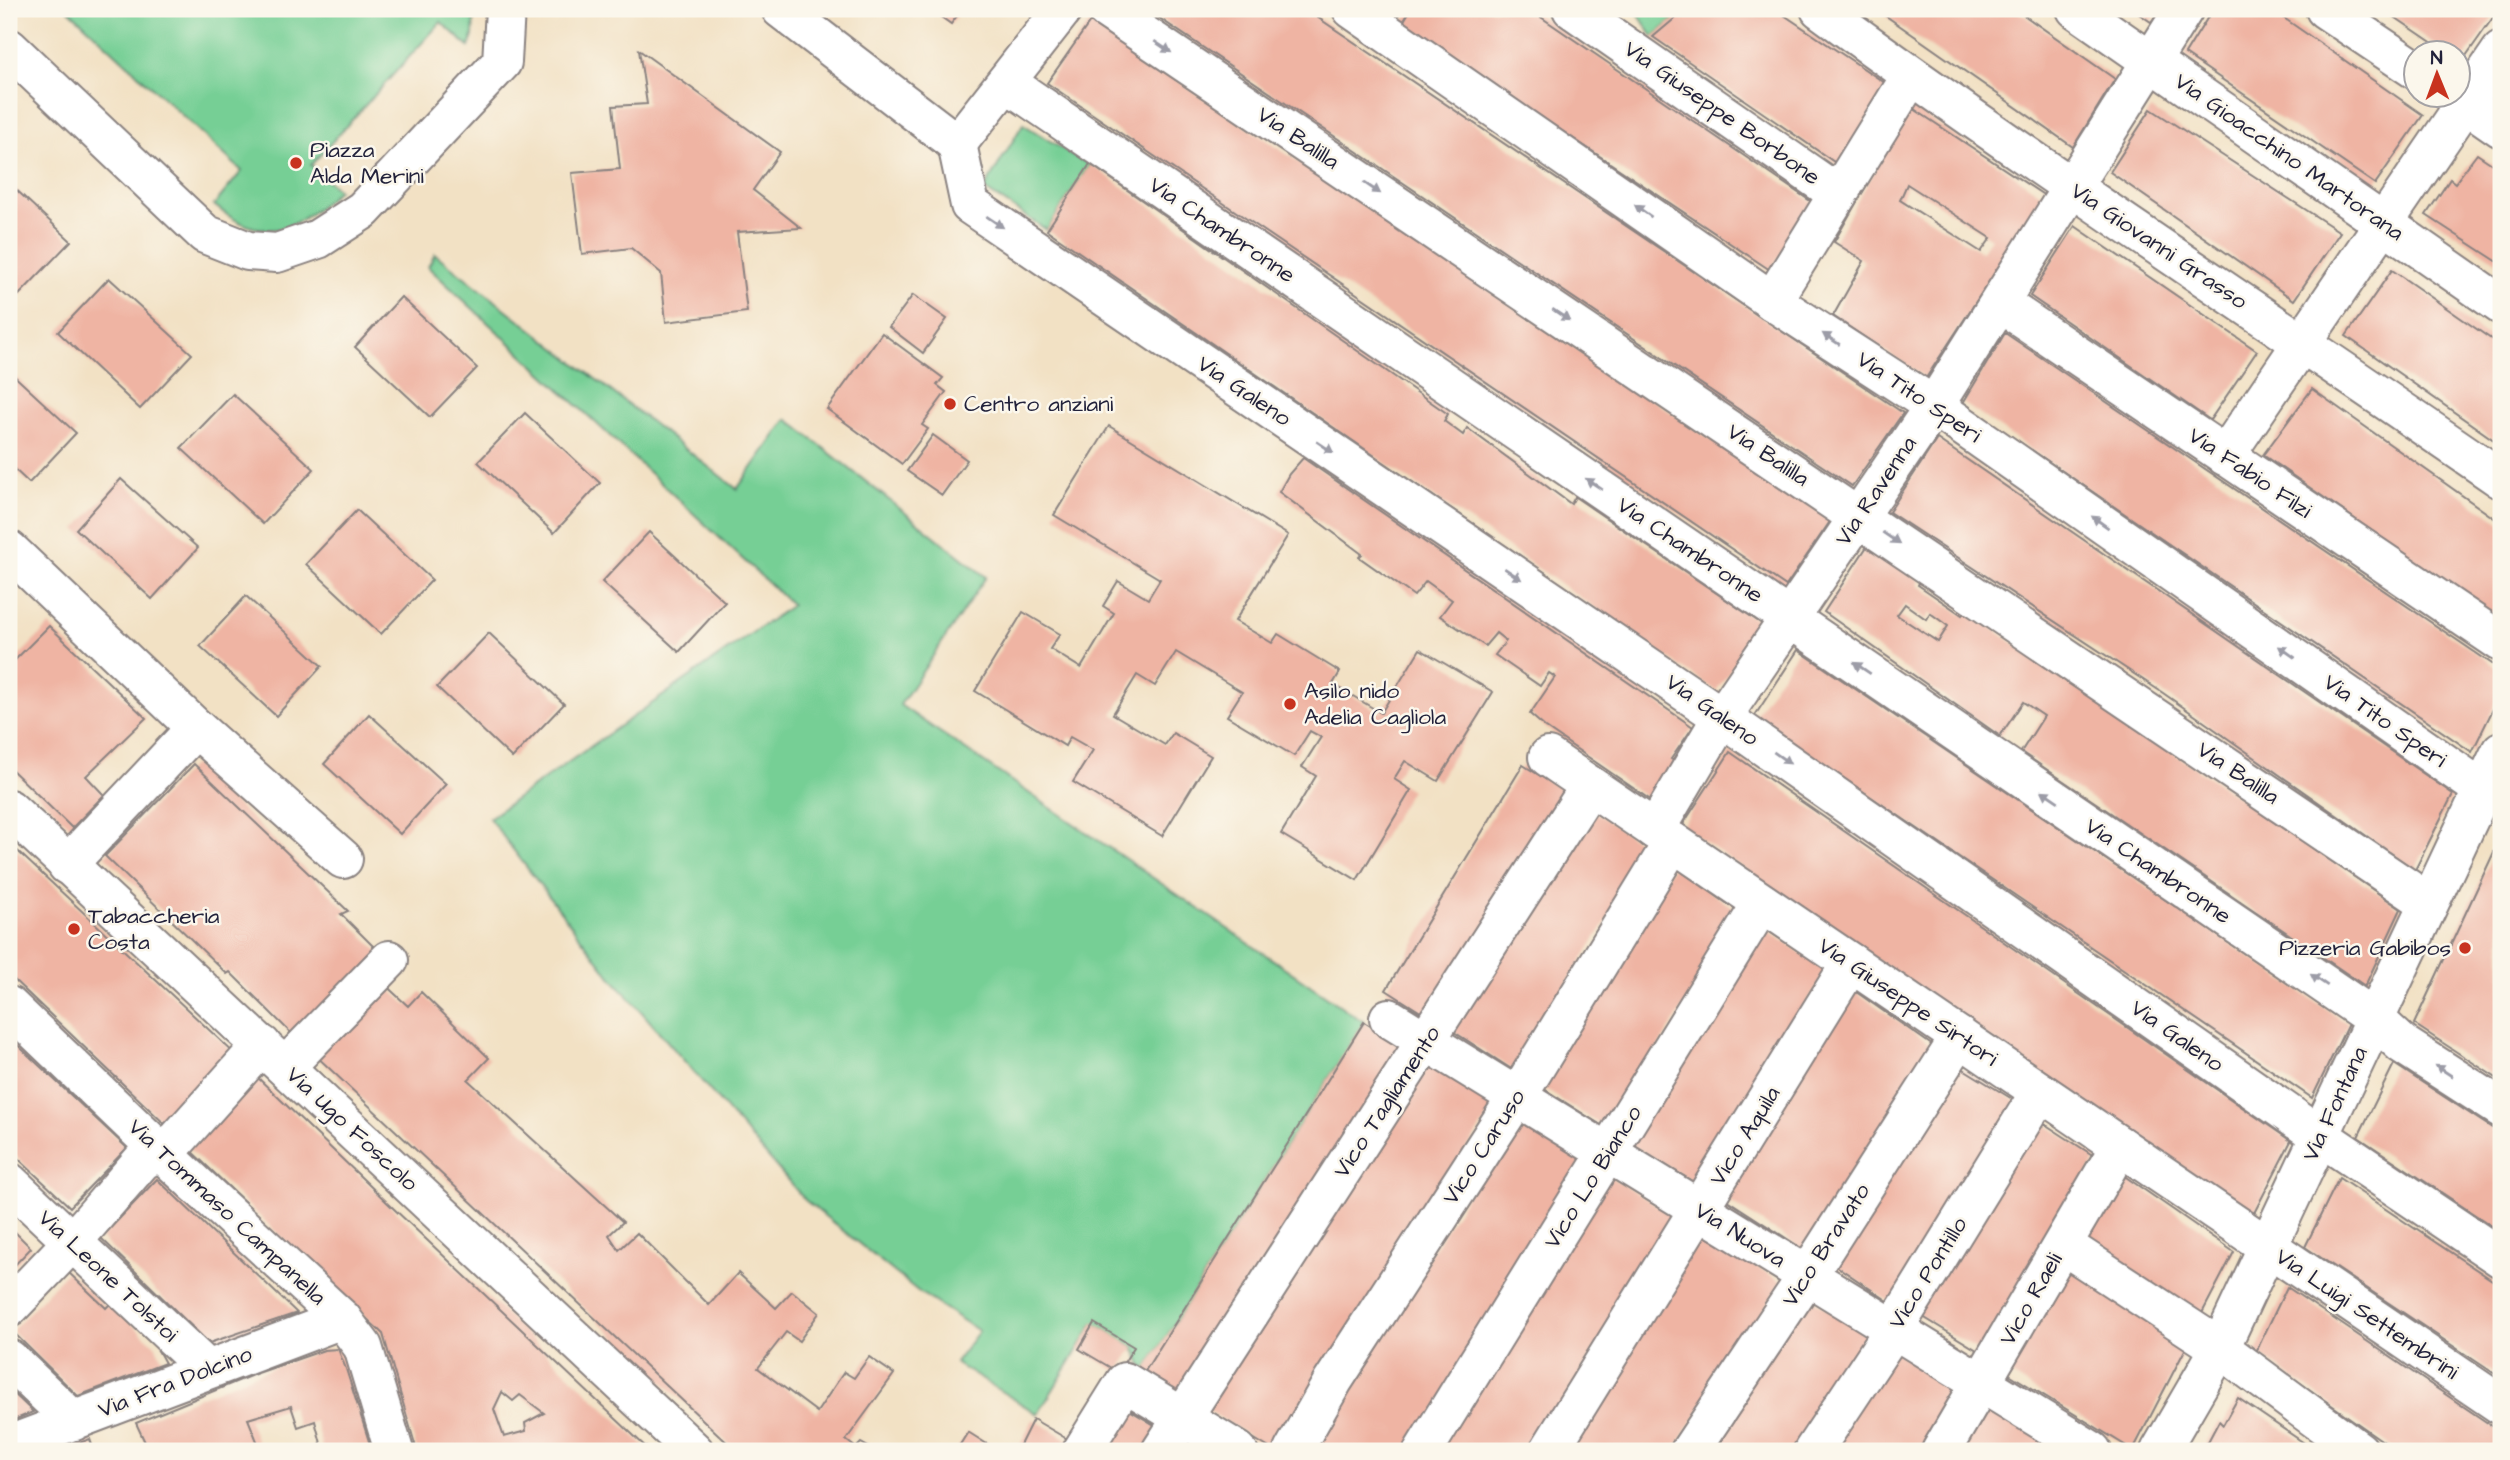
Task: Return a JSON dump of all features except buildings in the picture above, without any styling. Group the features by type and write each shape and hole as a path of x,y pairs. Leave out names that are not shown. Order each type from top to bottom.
{"street":[{"path":"9,48 205,234 248,251 277,254 318,239 363,210 502,62 505,9"},
{"path":"781,9 957,144 1063,9"},
{"name":"Via Balilla","path":"1106,9 2429,903"},
{"name":"Via Tito Speri","path":"1352,9 1772,301 1934,406 2483,790"},
{"name":"Via Giuseppe Borbone","path":"1572,9 1838,194"},
{"name":"Via Giovanni Grasso","path":"1820,9 2071,188 2501,479"},
{"name":"Via Gioacchino Martorana","path":"2076,9 2501,305"},
{"name":"Via Ravenna","path":"1664,836 1723,717 1934,406 2184,9"},
{"path":"2325,9 2402,61"},
{"path":"2472,84 2501,51"},
{"path":"1772,301 1911,76"},
{"name":"Via Chambronne","path":"1006,82 2375,1019 2402,1044 2501,1108"},
{"path":"2225,456 2384,223 2454,108"},
{"path":"2472,108 2501,128"},
{"name":"Via Galeno","path":"957,144 970,205 1723,717 2320,1136 2501,1258"},
{"name":"Via Fabio Filzi","path":"2000,303 2501,642"},
{"path":"9,550 196,728 343,859"},
{"path":"67,865 196,728"},
{"name":"Via Fontana","path":"2160,1451 2220,1348 2501,751"},
{"name":"Via Giuseppe Sirtori","path":"1548,757 2267,1247"},
{"name":"Vico Tagliamento","path":"1161,1451 1590,786"},
{"name":"Via Ugo Foscolo","path":"9,809 694,1451"},
{"name":"Vico Caruso","path":"1293,1451 1333,1381 1517,1097 1664,836"},
{"name":"Vico Lo Bianco","path":"1423,1451 1762,903"},
{"path":"9,1308 72,1242 142,1161 176,1141 389,960"},
{"name":"Vico Aquila","path":"1549,1451 1851,963"},
{"name":"Via Tommaso Campanella","path":"9,1006 160,1151 342,1319 363,1347 394,1451"},
{"name":"Via Nuova","path":"1389,1018 2092,1451"},
{"name":"Vico Bravato","path":"1690,1451 1807,1276 1960,1037"},
{"name":"Vico Pontillo","path":"1813,1451 1894,1329 2040,1092"},
{"name":"Vico Raeli","path":"1941,1451 2120,1146"},
{"name":"Via Leone Tolstoi","path":"9,1182 207,1370"},
{"path":"2063,1245 2220,1348 2359,1451"},
{"name":"Via Luigi Settembrini","path":"2267,1247 2501,1405"},
{"name":"Via Fra Dolcino","path":"9,1445 342,1319"},
{"path":"9,1359 74,1421"},
{"path":"1082,1451 1125,1382 1238,1451"}],"green space":[{"path":"68,9 474,9 473,36 469,47 441,22 311,165 338,190 308,216 293,224 279,229 264,229 248,226 214,205 242,171"},
{"path":"1635,9 1686,9 1653,37"},
{"path":"1023,124 1090,164 1047,230 984,189"},
{"path":"435,254 737,489 787,419 986,577 900,705 1364,1022 1145,1371 1134,1347 1094,1323 1038,1414 955,1363 979,1331 919,1292 805,1200 607,972 489,818 792,605 428,267"}],"place":[{"name":"Piazza Alda Merini","path":"296,163"},
{"name":"Centro anziani","path":"950,404"},
{"name":"Asilo nido Adelia Cagliola","path":"1290,704"},
{"name":"Tabaccheria Costa","path":"74,929"},
{"name":"Pizzeria Gabibos","path":"2465,948"}]}
